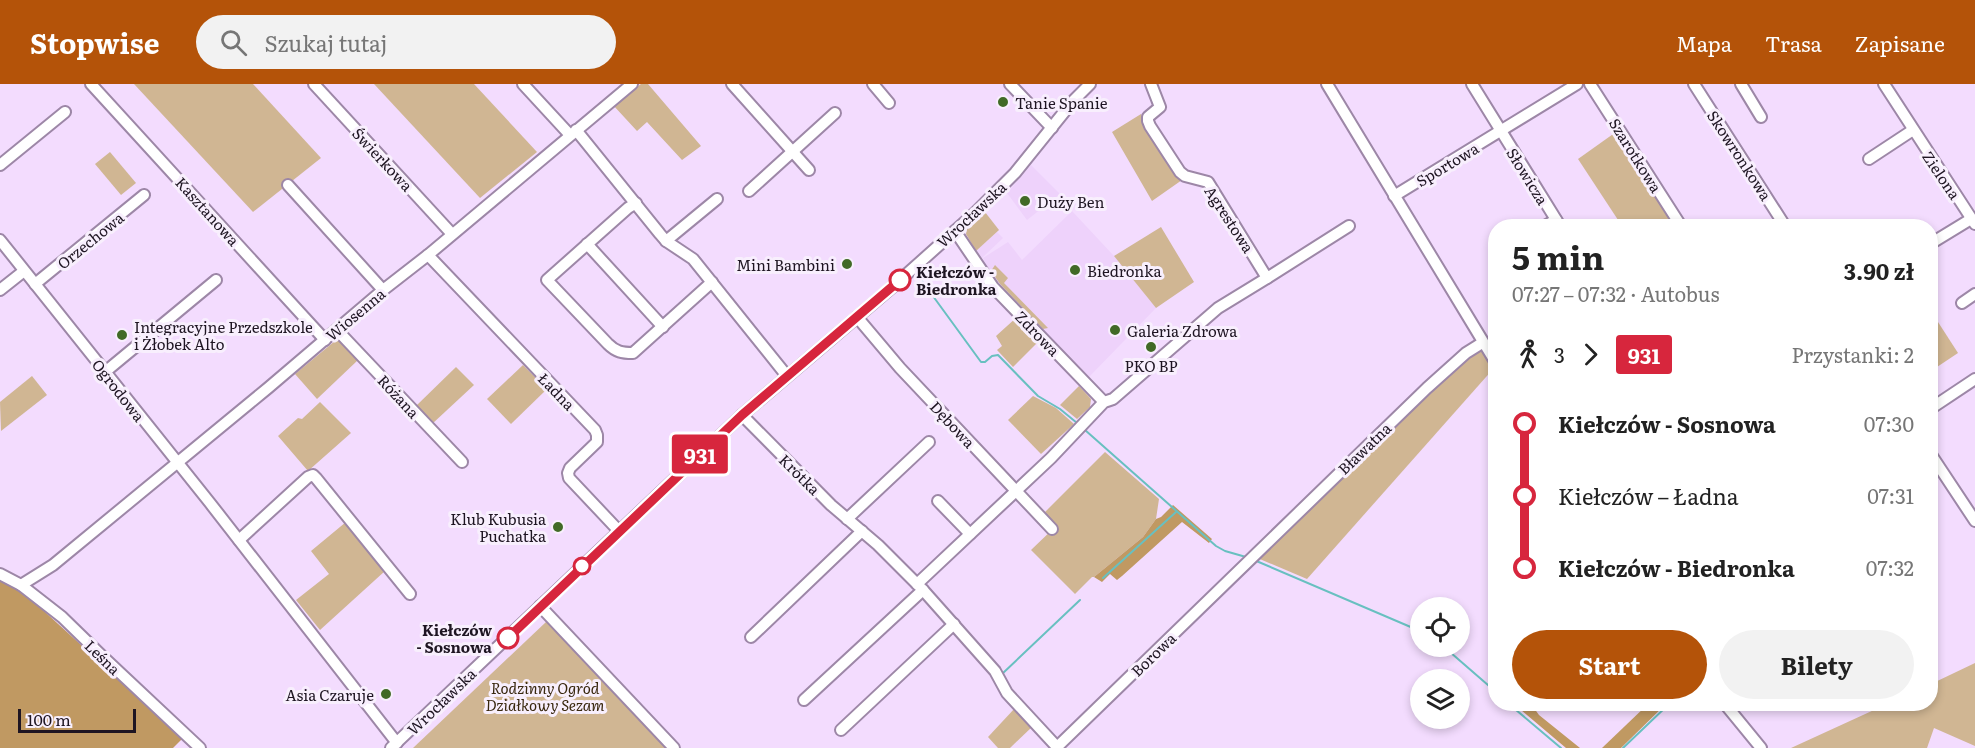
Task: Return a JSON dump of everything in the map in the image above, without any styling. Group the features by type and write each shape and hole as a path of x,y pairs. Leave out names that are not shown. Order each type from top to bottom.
{"street":[{"name":"Kasztanowa","path":"91,84 325,340"},
{"name":"Świerkowa","path":"314,84 453,234"},
{"path":"523,84 573,132 636,203 666,241 693,259 787,376"},
{"name":"Wiosenna","path":"21,585 53,565 632,84"},
{"path":"732,84 808,170"},
{"path":"873,84 889,103"},
{"path":"1010,84 1052,128"},
{"name":"Wrocławska","path":"394,745 742,415 955,231 996,192 1090,84"},
{"name":"Agrestowa","path":"1151,84 1160,106 1148,117 1150,126 1180,172 1185,176 1208,182 1267,278"},
{"path":"1327,84 1488,352"},
{"path":"1472,84 1501,132"},
{"name":"Sportowa","path":"1394,195 1501,132 1576,84"},
{"name":"Szarotkowa","path":"1590,84 1677,219"},
{"name":"Skowronkowa","path":"1694,84 1781,219"},
{"path":"1741,84 1761,117"},
{"name":"Zielona","path":"1885,85 1973,222 1938,240"},
{"path":"0,165 65,112"},
{"path":"749,191 835,113"},
{"path":"1869,159 1913,130"},
{"name":"Słowicza","path":"1501,132 1555,219"},
{"path":"288,185 383,290"},
{"name":"Orzechowa","path":"35,284 144,195"},
{"path":"666,241 717,199"},
{"path":"636,203 628,207 547,280 614,350 633,353 712,282"},
{"path":"804,700 920,587 970,534 1017,491 1104,402 1113,399 1218,308 1349,226"},
{"name":"Zdrowa","path":"955,231 993,287 1104,402"},
{"name":"Ogrodowa","path":"0,240 239,540 394,745"},
{"path":"586,244 663,327"},
{"name":"Ładna","path":"428,255 594,430 597,442 570,468 569,478 619,531"},
{"path":"0,290 24,271"},
{"path":"105,372 216,280"},
{"path":"1962,303 1975,294"},
{"name":"Dębowa","path":"857,317 900,368 1052,529"},
{"name":"Różana","path":"337,330 462,462"},
{"name":"Bławatna","path":"1250,558 1427,388 1466,353 1482,343"},
{"path":"1938,404 1975,379"},
{"name":"Krótka","path":"742,415 793,468 920,587 995,671 1003,688 1056,747"},
{"path":"847,519 928,442"},
{"path":"1938,465 1975,521"},
{"path":"239,540 313,475 410,594"},
{"path":"938,501 970,534"},
{"path":"751,638 862,531"},
{"name":"Borowa","path":"1056,747 1250,558"},
{"name":"Leśna","path":"0,574 46,602 200,748"},
{"path":"540,606 674,748"},
{"path":"841,730 954,624"},
{"path":"1731,711 1761,748"}],"shaded area":[{"path":"1031,165 1060,194 1027,220 1007,193"},
{"path":"1072,211 1114,256 1156,308 1088,378 999,287 989,274 983,258 1008,242 1022,260"},
{"path":"997,232 1003,238 982,258 976,251"},
{"path":"1173,505 1212,539 1209,543 1182,522 1117,580 1110,574 1102,582 1094,577 1143,537 1156,519"},
{"path":"0,578 20,589 182,739 173,748 0,748"},
{"path":"1522,711 1536,711 1580,748 1566,748"},
{"path":"1641,711 1659,711 1621,748 1602,748"}],"green space":[{"path":"134,84 253,84 321,158 253,212"},
{"path":"374,84 474,84 537,152 480,198"},
{"path":"641,84 648,84 701,146 682,160 647,122 637,131 613,105"},
{"path":"1141,114 1145,125 1182,180 1152,201 1112,132"},
{"path":"1616,132 1672,219 1617,219 1578,159"},
{"path":"110,152 136,183 121,195 95,164"},
{"path":"985,212 999,230 976,251 966,234 967,229"},
{"path":"1161,227 1194,282 1156,308 1114,256"},
{"path":"995,265 1008,278 1004,283 1048,328 1043,329 1000,284 991,271"},
{"path":"1017,317 1039,341 1013,367 997,350 1002,346 996,336"},
{"path":"1938,322 1958,353 1938,366"},
{"path":"335,341 340,341 358,360 317,399 295,374"},
{"path":"1482,350 1488,359 1488,375 1307,579 1255,557 1463,359"},
{"path":"523,365 547,389 511,424 487,399"},
{"path":"456,367 474,385 432,424 416,406"},
{"path":"32,376 47,395 1,431 0,402"},
{"path":"1079,386 1091,399 1090,407 1077,419 1060,405"},
{"path":"1033,396 1056,408 1074,424 1041,454 1008,420"},
{"path":"320,402 351,433 308,471 278,436 298,418 302,419"},
{"path":"1105,452 1159,499 1156,519 1143,537 1092,577 1075,594 1031,550 1055,527 1043,514"},
{"path":"346,522 385,571 320,630 296,600 329,574 311,551"},
{"name":"Rodzinny Ogród Działkowy Sezam","path":"546,622 667,748 413,748"},
{"path":"1975,663 1975,746 1934,728 1927,748 1791,748 1872,711 1938,711 1938,681"},
{"path":"1015,708 1033,726 1010,748 998,748 988,737"}],"waterway":[{"path":"922,281 981,362 998,355 1038,396 1060,409 1077,423"},
{"path":"1085,430 1216,546 1246,557"},
{"path":"1103,578 1176,512"},
{"path":"1254,560 1410,627"},
{"path":"1002,674 1080,600"},
{"path":"1456,657 1488,685"},
{"path":"1517,711 1561,748"},
{"path":"1623,748 1662,711"}],"bus line":[{"name":"931","path":"508,638 742,415 900,280"}],"place":[{"name":"Tanie Spanie","path":"1003,102"},
{"name":"Duży Ben","path":"1025,201"},
{"name":"Mini Bambini","path":"847,264"},
{"name":"Biedronka","path":"1075,270"},
{"name":"Kiełczów - Biedronka","path":"900,280"},
{"name":"Galeria Zdrowa","path":"1115,330"},
{"name":"Integracyjne Przedszkole i Żłobek Alto","path":"122,335"},
{"name":"PKO BP","path":"1151,347"},
{"name":"Klub Kubusia Puchatka","path":"558,527"},
{"name":"Kiełczów - Sosnowa","path":"508,638"},
{"name":"Asia Czaruje","path":"386,694"}]}
